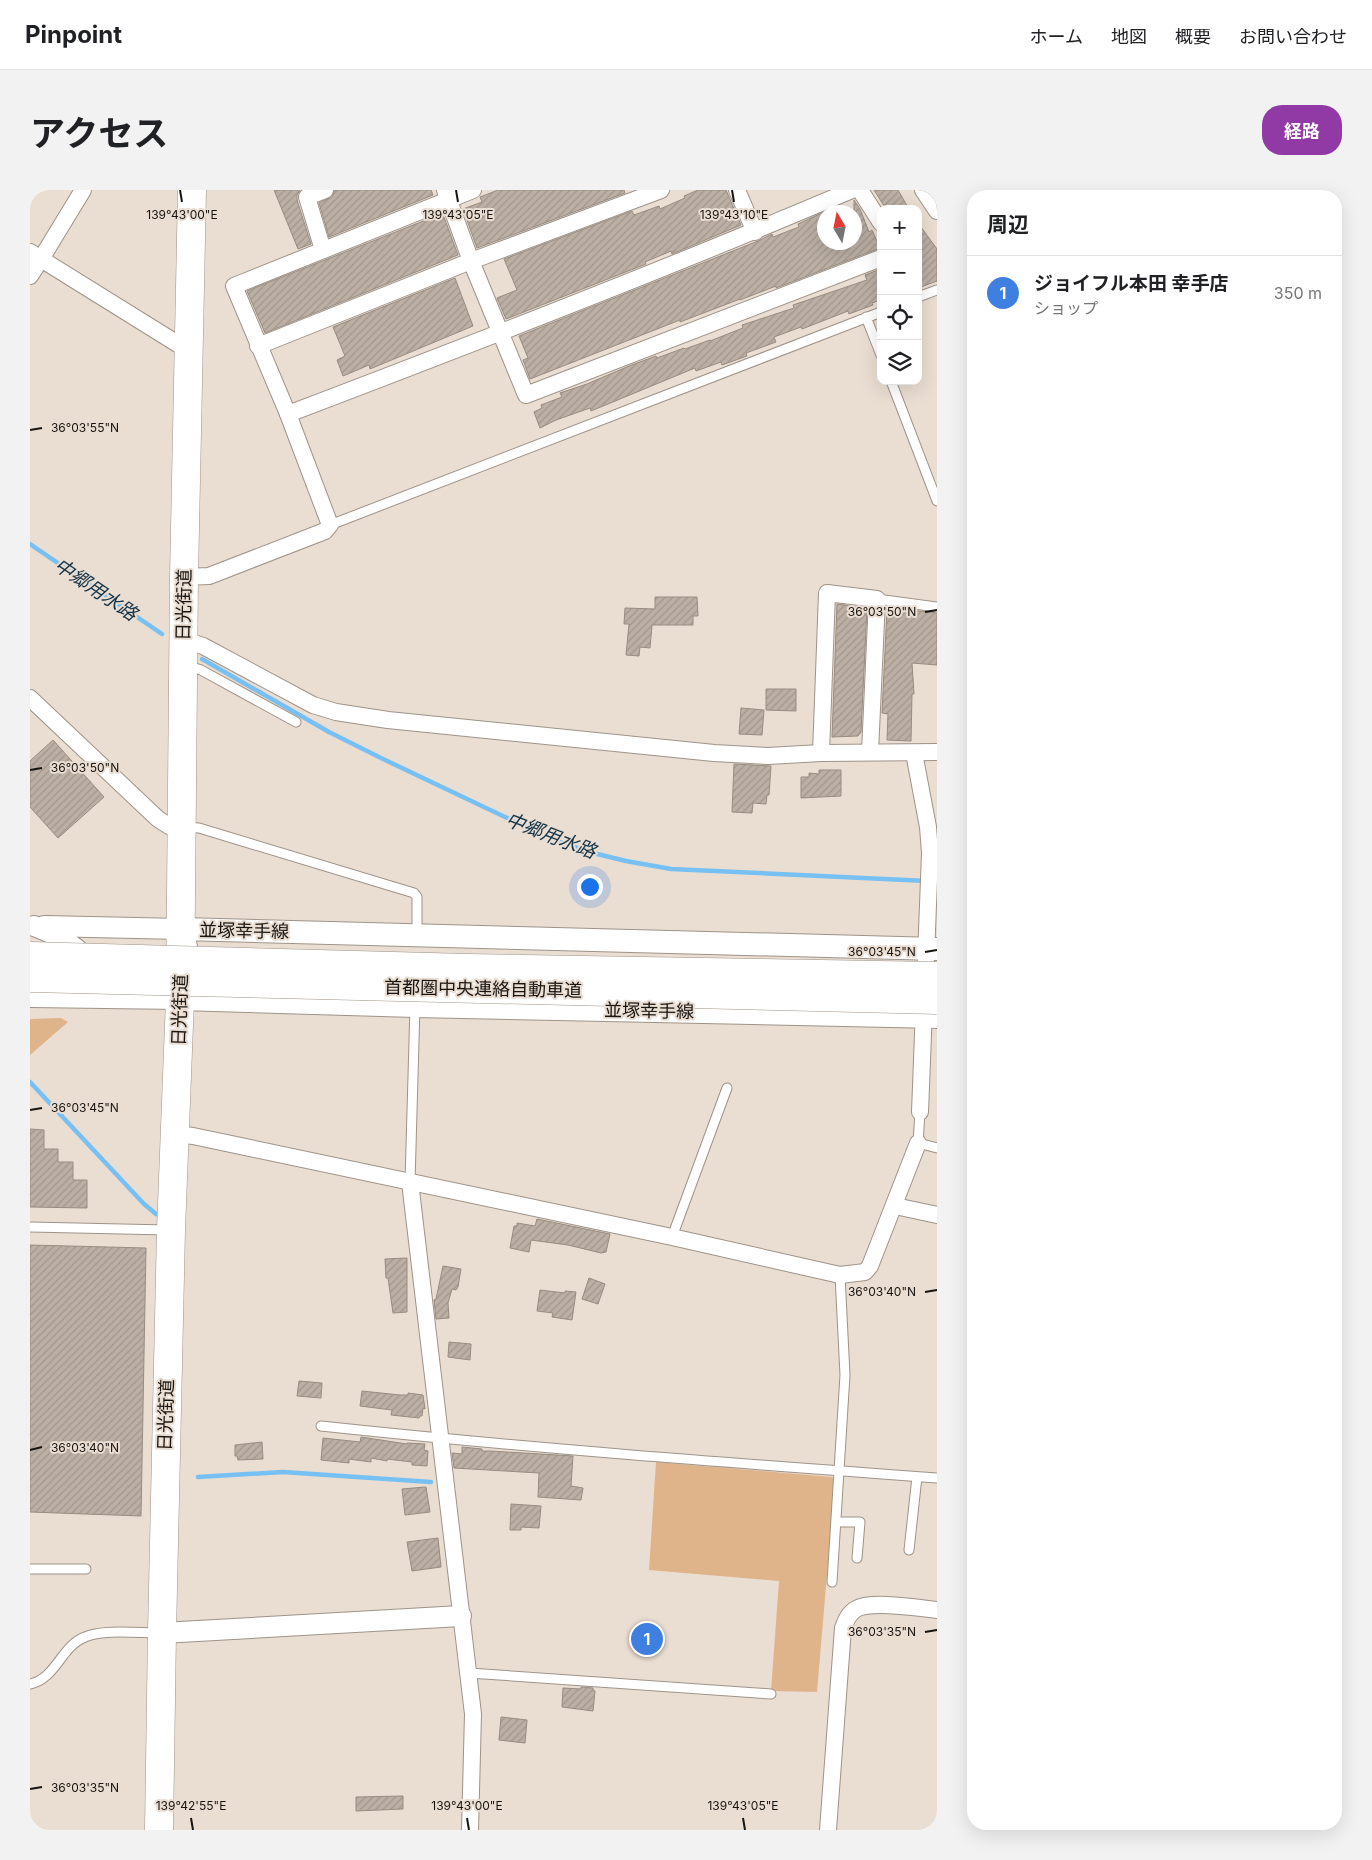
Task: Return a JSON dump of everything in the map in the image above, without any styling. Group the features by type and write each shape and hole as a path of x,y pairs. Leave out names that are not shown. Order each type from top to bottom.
{"highway":[{"name":"日光街道","path":"159,1830 171,1230 182,929 184,577 192,190"},
{"name":"首都圏中央連絡自動車道","path":"30,956 467,968 937,976"},
{"name":"首都圏中央連絡自動車道","path":"30,978 932,1011"}],"main road":[{"name":"並塚幸手線","path":"182,929 931,949"},
{"path":"182,929 190,962 197,971 269,974 280,978 292,991 313,998 351,1004"},
{"name":"並塚幸手線","path":"180,999 415,1006 932,1011"}],"street":[{"path":"30,276 36,256 83,190"},
{"path":"323,250 307,197 325,190"},
{"path":"184,577 209,576 326,531 330,525 288,414 234,286 323,250 447,195 473,190"},
{"path":"258,346 471,261 661,190"},
{"path":"737,190 755,232"},
{"path":"288,414 500,333 755,232 852,190"},
{"path":"860,190 877,217"},
{"path":"923,190 937,211"},
{"path":"447,195 471,261 526,395 877,260"},
{"path":"36,256 189,350"},
{"path":"821,753 827,593 877,599 870,752"},
{"path":"184,653 203,646 313,705 336,712 388,720 714,753 768,756 821,753 937,752"},
{"path":"30,698 158,819 169,826 182,827"},
{"path":"914,753 928,827 930,853 928,881 932,1011 920,1112"},
{"path":"32,926 182,929"},
{"path":"30,997 180,999 173,985 159,972 96,966 73,945 59,936 32,926"},
{"path":"176,1134 672,1237 840,1275 865,1272 870,1266 918,1143"},
{"path":"410,1182 473,1714 470,1830"},
{"path":"895,1206 937,1215"},
{"path":"828,1830 845,1620 849,1614 862,1606 874,1605 937,1610"},
{"path":"162,1633 461,1616"}],"lane":[{"path":"922,296 937,290"},
{"path":"330,525 877,314"},
{"path":"866,318 877,345"},
{"path":"893,385 937,501"},
{"path":"877,599 937,607"},
{"path":"184,653 201,670 296,722"},
{"path":"182,827 199,828 414,893 417,897 417,935"},
{"path":"410,1182 415,1006"},
{"path":"672,1237 726,1088"},
{"path":"920,1112 918,1143 937,1148"},
{"path":"30,1227 171,1230"},
{"path":"832,1582 845,1375 840,1275"},
{"path":"321,1426 442,1440 937,1478"},
{"path":"909,1550 917,1477"},
{"path":"837,1522 860,1522 857,1558"},
{"path":"30,1569 86,1569"},
{"path":"30,1684 44,1679 62,1656 83,1637 96,1633 162,1633"},
{"path":"469,1673 771,1694"}],"shaded area":[{"path":"61,1018 68,1022 30,1055 30,1019"},
{"path":"656,1462 832,1477 835,1480 817,1692 771,1691 779,1581 649,1570"}],"building":[{"path":"274,190 300,190 297,200 311,244 298,249"},
{"path":"335,190 431,190 433,195 329,237 319,203 332,197"},
{"path":"498,190 624,190 625,193 477,248 463,209 482,202 480,197"},
{"path":"698,190 726,190 741,225 672,254 671,251 645,262 646,264 506,319 497,298 517,290 504,259 632,211 634,215 659,206 660,209"},
{"path":"874,190 898,190 907,205 883,205"},
{"path":"441,214 444,217 458,255 265,333 247,291"},
{"path":"862,214 869,232 872,230 877,241 877,249 776,288 776,286 680,322 680,320 530,379 523,360 528,358 519,336 772,234 773,237 799,227 798,224 817,215 817,250 862,250"},
{"path":"922,228 937,249 937,281 922,287"},
{"path":"877,270 877,301 872,303 873,305 849,314 848,311 802,329 801,327 774,337 776,342 746,353 747,356 722,365 721,362 696,371 695,368 591,411 590,408 540,428 534,412 542,408 541,405 562,397 560,393 656,356 657,358 710,341 743,328 742,325 794,308 793,305 867,280 865,275"},
{"path":"455,278 473,326 370,369 369,365 343,376 337,360 345,356 333,327"},
{"path":"655,597 697,597 698,616 693,616 693,625 652,625 650,648 640,647 639,656 626,655 629,624 624,624 625,608 655,609"},
{"path":"837,604 867,608 861,732 858,736 832,737"},
{"path":"887,609 937,613 937,665 912,663 914,694 912,694 911,741 887,740 888,714 882,713"},
{"path":"766,689 796,689 796,711 766,710"},
{"path":"741,708 764,710 762,735 739,734"},
{"path":"53,740 104,797 58,838 30,807 30,761"},
{"path":"734,764 771,766 769,795 767,795 766,804 753,803 752,813 732,812"},
{"path":"819,770 841,770 841,796 801,798 801,777 809,777 809,773 819,774"},
{"path":"30,1129 44,1130 44,1149 58,1149 58,1162 73,1162 73,1180 87,1180 87,1208 30,1207"},
{"path":"537,1219 610,1234 606,1252 601,1253 568,1245 531,1240 529,1252 510,1248 514,1226 517,1226 517,1223 535,1226"},
{"path":"30,1245 146,1248 141,1516 30,1512"},
{"path":"407,1258 407,1312 393,1313 388,1278 386,1278 385,1259"},
{"path":"443,1266 461,1269 458,1287 456,1290 452,1289 448,1303 449,1318 436,1319 434,1300 436,1299"},
{"path":"589,1278 605,1284 598,1304 582,1299"},
{"path":"540,1290 565,1293 565,1291 576,1292 572,1320 552,1317 553,1313 537,1311"},
{"path":"449,1342 471,1344 470,1360 448,1357"},
{"path":"299,1381 322,1383 321,1398 297,1396"},
{"path":"362,1391 400,1395 408,1395 408,1393 423,1395 425,1409 423,1408 422,1416 419,1418 391,1415 392,1410 360,1406"},
{"path":"361,1437 407,1444 425,1444 424,1450 428,1451 427,1466 412,1465 412,1462 371,1458 371,1462 349,1459 349,1463 321,1460 323,1438 360,1442"},
{"path":"262,1442 263,1459 238,1460 237,1456 235,1456 235,1445"},
{"path":"462,1447 482,1449 482,1451 573,1456 571,1486 583,1488 581,1500 538,1497 539,1473 454,1468 452,1453 462,1454"},
{"path":"426,1487 430,1512 405,1515 402,1489"},
{"path":"511,1504 541,1506 539,1528 521,1527 521,1530 510,1530"},
{"path":"438,1538 441,1567 412,1571 407,1542"},
{"path":"581,1687 593,1688 595,1691 593,1711 562,1707 563,1688 581,1689"},
{"path":"501,1717 527,1720 525,1743 499,1740"},
{"path":"403,1796 403,1809 356,1811 356,1797"}],"waterway":[{"name":"中郷用水路","path":"30,544 162,634"},
{"name":"中郷用水路","path":"202,659 329,732 383,759 560,842 589,852 671,869 927,881"},
{"path":"30,1082 144,1204 156,1214"},
{"path":"198,1477 283,1472 431,1482"}],"place":[{"name":"ジョイフル本田 幸手店","path":"647,1639"}]}
